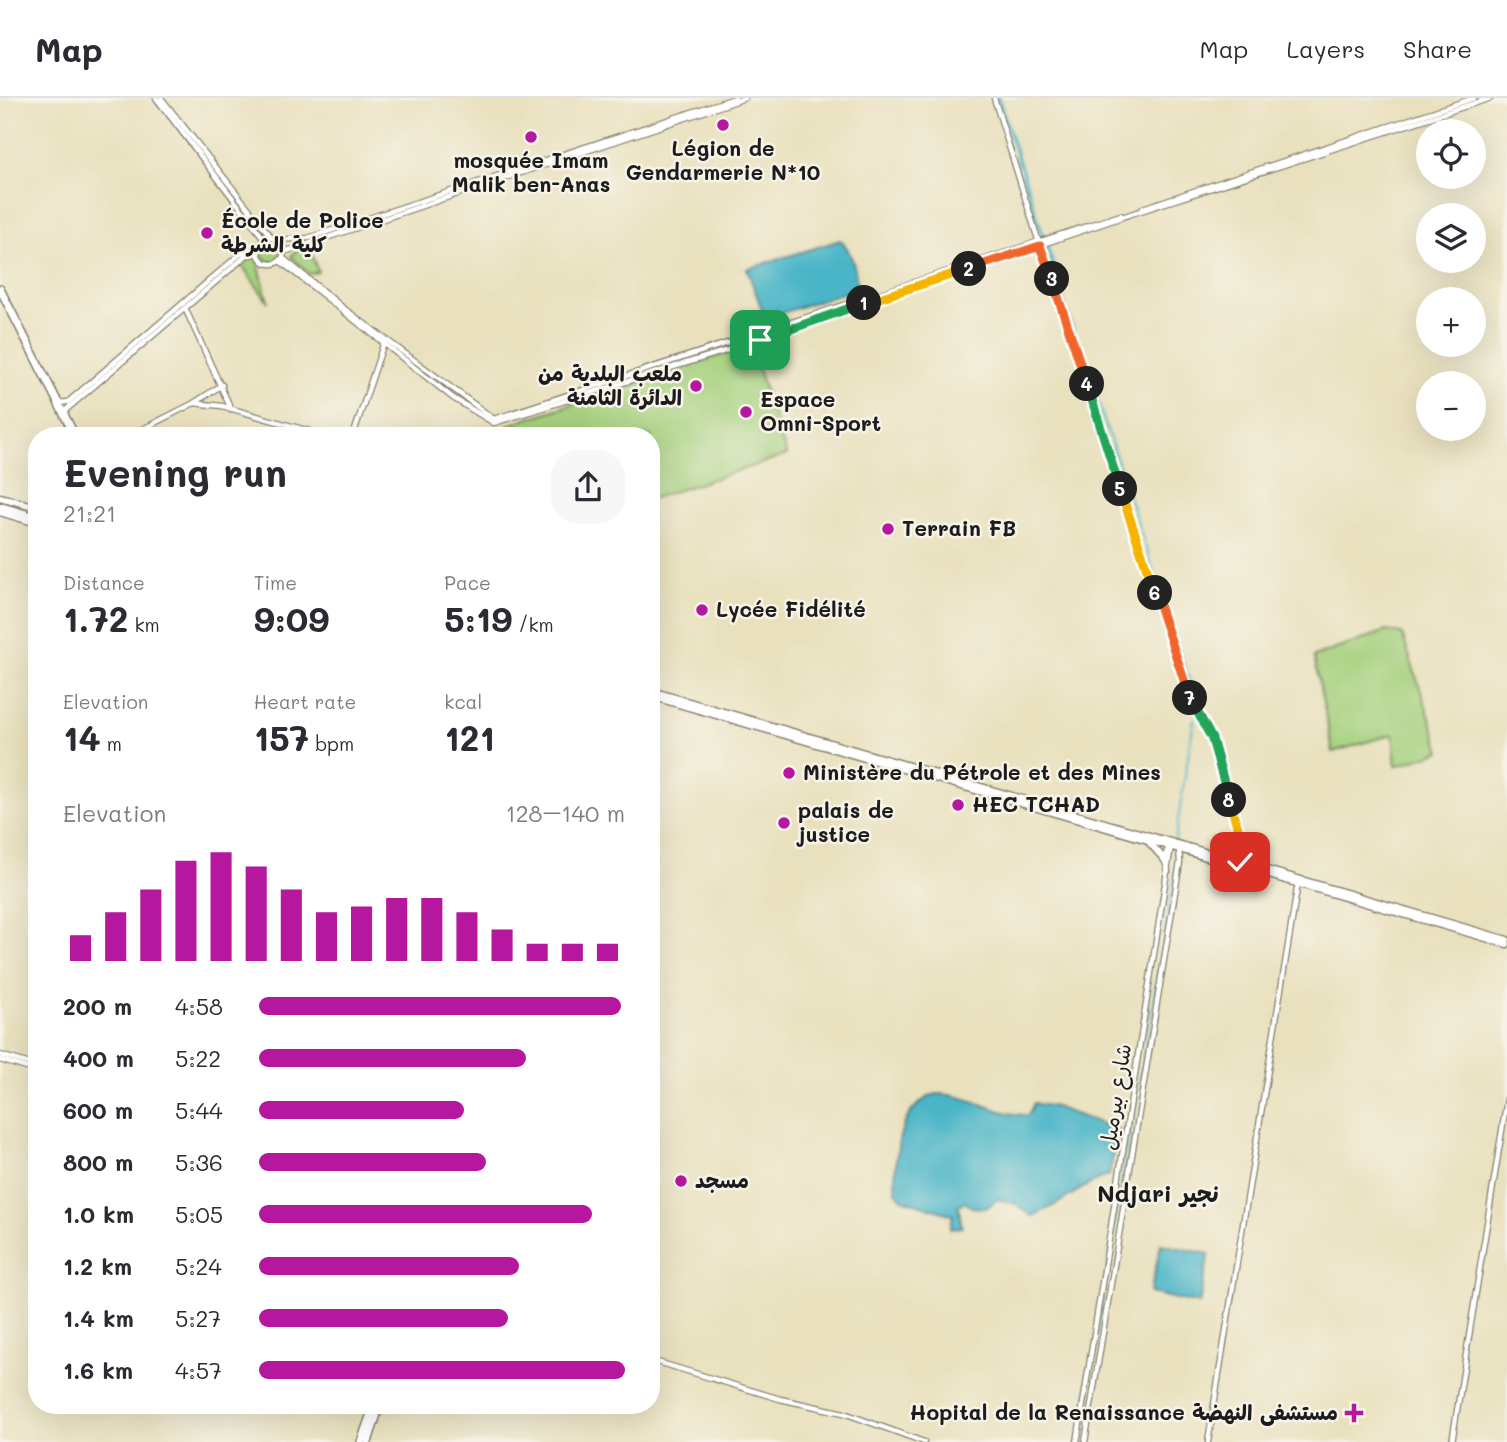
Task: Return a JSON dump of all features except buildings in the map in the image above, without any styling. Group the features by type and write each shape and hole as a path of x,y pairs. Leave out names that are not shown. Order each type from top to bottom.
{"highway":[{"path":"0,289 70,427"},
{"path":"0,299 65,427"},
{"path":"361,1442 371,1414"},
{"path":"368,1442 377,1414"}],"main road":[{"path":"0,502 28,506"},
{"path":"0,502 28,512"},
{"path":"0,512 28,520"},
{"path":"660,694 1174,848 1226,858 1298,881"},
{"path":"660,699 1147,841 1243,865 1507,942"},
{"path":"1147,841 1168,857"},
{"path":"1226,858 1245,850 1264,869"}],"street":[{"path":"158,98 274,239 282,257 385,340 494,419 1491,98"},
{"path":"158,98 263,242"},
{"path":"58,404 68,402 239,255 263,242 309,238 735,98"},
{"path":"258,253 266,263 745,98"},
{"path":"994,98 1190,699 1212,739 1245,850 1243,865"},
{"path":"1043,242 1474,98"},
{"path":"258,253 263,242"},
{"path":"65,416 67,409 247,255 258,253"},
{"path":"186,308 231,409"},
{"path":"356,427 385,340"},
{"path":"147,427 222,385"},
{"path":"194,403 231,409 295,427"},
{"path":"1168,857 1174,848"},
{"path":"1168,857 1174,848"},
{"name":"شارع بيرميل","path":"1085,1442 1174,848"},
{"name":"شارع بيرميل","path":"1077,1442 1168,871 1168,857"},
{"path":"1208,1442 1298,881"},
{"path":"0,1057 28,1066"},
{"path":"1452,1442 1507,1099"},
{"path":"660,1363 780,1399 844,1413 924,1442"}],"green space":[{"path":"268,242 276,242 282,252 276,262 268,262 262,256 262,248"},
{"path":"309,246 318,272 309,274 291,256 297,250"},
{"path":"253,256 257,258 268,302 241,264"},
{"name":"ملعب البلدية من الدائرة الثامنة","path":"750,346 787,455 660,496 660,427 508,425"},
{"path":"1386,631 1402,634 1441,751 1396,766 1393,734 1333,752 1314,657"}],"water":[{"path":"840,240 853,263 855,289 779,314 767,314 762,310 747,269"},
{"path":"936,1094 959,1097 1016,1114 1028,1115 1034,1103 1055,1107 1119,1130 1109,1175 1032,1216 1016,1204 998,1199 986,1208 972,1207 964,1202 958,1205 962,1227 950,1229 953,1215 902,1199 895,1190 898,1147 906,1121 923,1101"},
{"path":"1161,1244 1209,1254 1199,1304 1150,1293"}],"waterway":[{"path":"998,98 1058,281"},
{"path":"1058,281 1195,697"},
{"path":"1175,840 1194,719"},
{"path":"1104,1287 1175,872"},
{"path":"1095,1346 1103,1298"},
{"path":"1086,1402 1093,1358"}],"place":[{"name":"Légion de Gendarmerie N*10","path":"723,125"},
{"name":"mosquée Imam Malik ben-Anas","path":"531,137"},
{"name":"École de Police كلية الشرطة","path":"207,233"},
{"name":"ملعب البلدية من الدائرة الثامنة","path":"696,386"},
{"name":"Espace Omni-Sport","path":"746,412"},
{"name":"Terrain FB","path":"888,529"},
{"name":"Lycée Fidélité","path":"702,610"},
{"name":"Ministère du Pétrole et des Mines","path":"789,773"},
{"name":"HEC TCHAD","path":"958,805"},
{"name":"palais de justice","path":"784,823"},
{"name":"مسجد","path":"681,1181"},
{"name":"Hopital de la Renaissance مستشفى النهضة","path":"1354,1413"}],"district":[{"name":"Ndjari نجير","path":"1158,1194"}],"route":[{"path":"760,340 767,335 1040,246 1077,350 1110,459 1190,699 1201,714 1212,739 1244,847 1240,862"}]}
